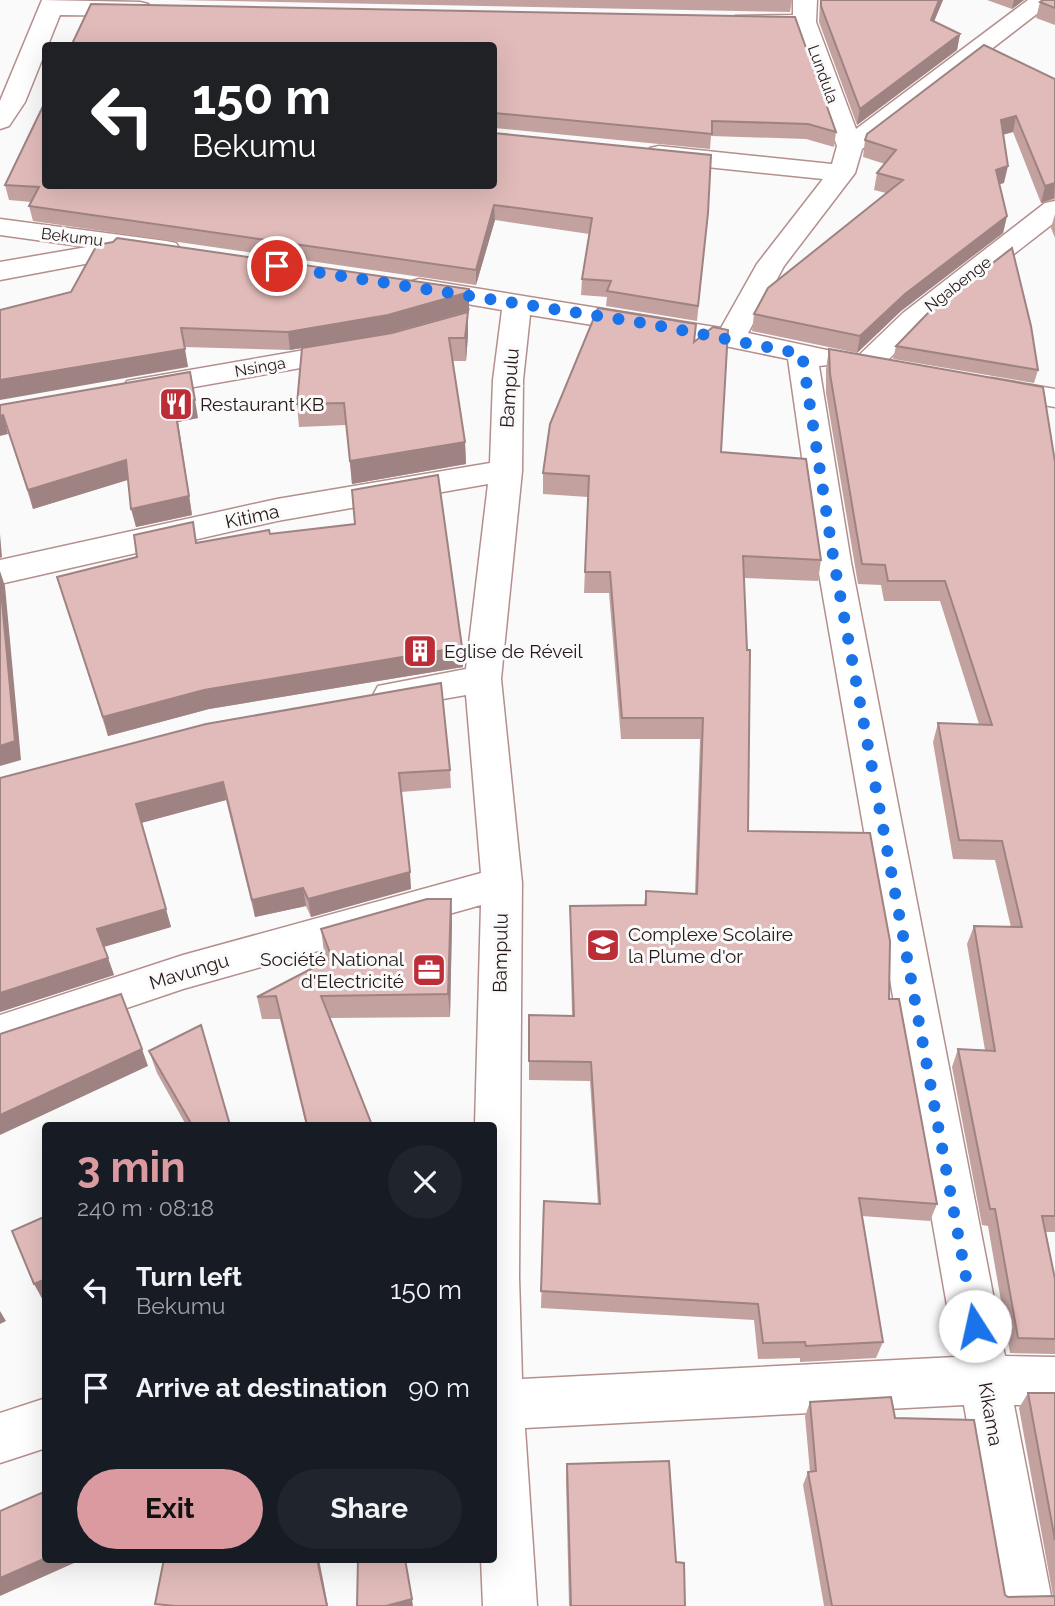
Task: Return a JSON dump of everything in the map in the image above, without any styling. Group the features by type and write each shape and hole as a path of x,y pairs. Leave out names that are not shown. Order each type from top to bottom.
{"street":[{"path":"730,338 771,264 842,173 850,146 1043,0"},
{"path":"15,109 52,4 168,10"},
{"path":"721,20 804,11"},
{"name":"Lundula","path":"804,11 850,146"},
{"path":"633,152 842,173"},
{"name":"Ngabenge","path":"802,354 879,368 913,319 1055,209"},
{"name":"Bekumu","path":"0,227 197,254"},
{"path":"0,271 143,246"},
{"path":"397,284 517,306 730,338 802,354"},
{"path":"467,323 517,306"},
{"name":"Bampulu","path":"497,1129 502,883 482,679 506,471 508,380 517,306"},
{"name":"Nsinga","path":"108,393 379,346"},
{"name":"Kikama","path":"802,354 834,562 1026,1606"},
{"path":"960,382 1055,398"},
{"name":"Kitima","path":"0,572 277,510 506,471"},
{"path":"360,700 482,679"},
{"name":"Mavungu","path":"0,1032 183,972 502,883"},
{"name":"Bampulu","path":"497,1373 510,1606"},
{"path":"498,1405 985,1380 1055,1381"},
{"path":"0,1438 42,1424"}],"building":[{"path":"821,0 939,0 931,20 960,34 860,109"},
{"path":"1055,0 1055,8 1040,2"},
{"path":"91,4 795,17 836,132 808,124 712,121 712,134 497,113 497,42 73,42"},
{"path":"984,45 1055,79 1055,183 1045,186 1016,116 1001,120 1008,166 996,170 1007,216 905,294 860,336 754,314 768,288 903,180 877,173 896,150 865,140 867,134"},
{"path":"42,108 42,189 497,189 497,133 711,155 698,306 607,291 611,281 582,279 592,218 494,205 476,270 29,206 39,187 5,185"},
{"path":"117,238 469,289 469,292 388,315 288,332 181,328 185,349 0,380 0,310 71,292 97,245 113,242"},
{"path":"1012,248 1031,326 1038,370 896,346 927,314"},
{"path":"598,308 696,324 694,342 713,327 728,330 721,452 806,459 821,560 743,556 747,650 750,650 748,831 870,833 890,941 889,999 899,999 937,1204 859,1198 883,1342 806,1346 805,1342 763,1343 758,1304 541,1291 544,1201 600,1204 591,1062 529,1061 529,1015 574,1016 570,906 646,905 646,891 697,894 703,718 622,718 610,572 585,572 589,476 543,473 550,424"},
{"path":"468,312 465,338 449,338 465,442 350,461 344,403 297,404 302,348 392,333"},
{"path":"829,349 1043,387 1055,462 1055,1216 1042,1216 1055,1279 1055,1339 1018,1338 995,1209 990,1209 958,1049 995,1051 974,926 1022,927 1002,841 959,840 938,723 992,725 945,581 888,581 885,565 862,564 830,374"},
{"path":"190,372 195,400 174,403 189,496 131,509 126,460 28,490 3,415 0,416 0,405"},
{"path":"438,475 462,647 204,690 103,717 57,577 137,557 134,535 193,522 196,543 269,530 270,534 355,524 352,490"},
{"path":"0,580 15,741 0,746"},
{"path":"441,683 450,770 399,773 410,872 308,899 303,888 252,900 223,782 136,804 166,909 97,929 108,958 0,993 0,778 206,724"},
{"path":"427,899 451,899 448,994 321,996 371,1122 306,1122 276,996 257,997 332,958 321,929"},
{"path":"121,994 142,1049 0,1115 0,1034"},
{"path":"201,1025 229,1122 190,1122 149,1051"},
{"path":"42,1218 42,1281 34,1284 12,1231"},
{"path":"1028,1393 1055,1393 1055,1540"},
{"path":"891,1397 895,1418 974,1420 1005,1595 1055,1596 1055,1606 832,1606 808,1472 816,1471 810,1402"},
{"path":"669,1461 676,1562 684,1563 685,1606 571,1606 567,1464"},
{"path":"42,1493 42,1560 0,1578 0,1511"},
{"path":"163,1563 318,1563 327,1606 175,1606 155,1604"},
{"path":"358,1563 406,1563 412,1599 386,1606 357,1606"}],"place":[{"name":"Restaurant KB","path":"176,404"},
{"name":"Eglise de Réveil","path":"420,651"},
{"name":"Complexe Scolaire la Plume d'or","path":"603,945"},
{"name":"Société National d'Electricité","path":"429,970"}],"route":[{"path":"277,266 650,324 802,354 834,562 975,1326"}]}
